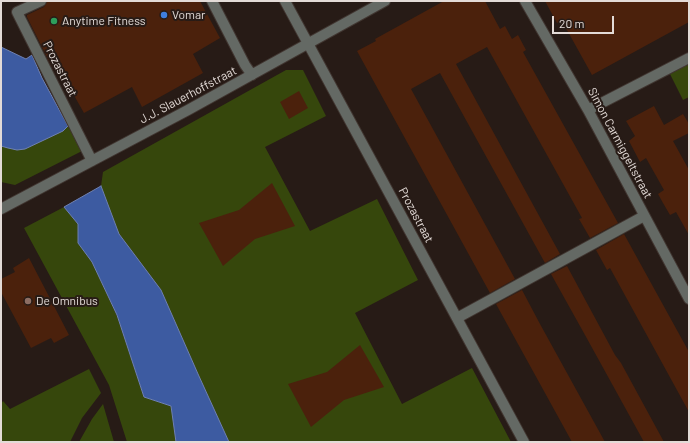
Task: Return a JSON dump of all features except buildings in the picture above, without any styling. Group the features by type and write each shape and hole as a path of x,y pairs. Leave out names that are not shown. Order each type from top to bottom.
{"street":[{"name":"Prozastraat","path":"40,1 17,12 92,161"},
{"path":"212,1 244,65 252,75"},
{"name":"Prozastraat","path":"285,1 524,442"},
{"name":"J.J. Slauerhoffstraat","path":"1,209 188,110 386,1"},
{"name":"Simon Carmiggeltstraat","path":"525,1 588,110 689,299"},
{"path":"588,110 689,58"},
{"path":"457,318 644,216"}],"green space":[{"path":"689,62 689,97 683,100 669,72"},
{"path":"286,70 303,70 326,116 265,147 310,231 377,199 418,280 355,313 402,404 472,368 511,442 229,442 161,290 119,234 101,186 103,172"},
{"path":"68,126 84,150 15,185 1,182 1,146 8,148 63,131"},
{"path":"64,207 78,224 78,243 92,262 117,316 144,397 171,406 176,442 127,442 109,385 24,228"},
{"path":"89,369 101,393 82,418 70,442 1,442 1,404 3,401 10,409"},
{"path":"103,404 114,442 79,442 92,419"}],"water":[{"path":"1,47 26,59 32,55 42,78 68,126 63,131 25,149 17,150 1,146"},
{"path":"101,186 119,234 161,290 229,442 176,442 171,406 144,397 117,315 92,262 78,243 78,224 64,207"}],"place":[{"name":"Vomar","path":"164,15"},
{"name":"Anytime Fitness","path":"54,21"},
{"name":"De Omnibus","path":"28,301"}]}
